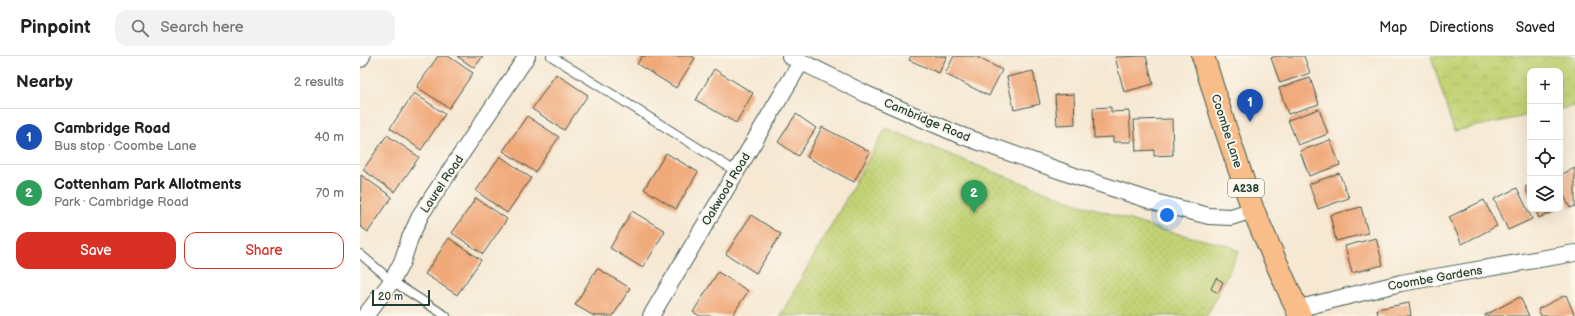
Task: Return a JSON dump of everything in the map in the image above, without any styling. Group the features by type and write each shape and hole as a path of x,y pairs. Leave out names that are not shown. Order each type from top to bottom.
{"main road":[{"name":"Coombe Lane","path":"1203,56 1253,210 1298,312"}],"street":[{"name":"Laurel Road","path":"365,316 392,281 402,262 410,238 421,214 527,56"},
{"name":"Oakwood Road","path":"651,316 736,172 795,59"},
{"name":"Cambridge Road","path":"795,59 866,94 957,134 1075,176 1158,203 1209,216 1231,217 1253,210"},
{"name":"Coombe Gardens","path":"1298,312 1401,283 1575,252"}],"lane":[{"path":"551,56 736,172"},
{"path":"360,254 392,281 446,316"}],"green space":[{"path":"1431,56 1575,56 1575,106 1563,108 1563,68 1527,68 1527,116 1454,131"},
{"path":"886,128 986,169 1087,206 1156,228 1230,246 1239,251 1207,316 780,316"}],"building":[{"path":"438,56 448,56 473,73 449,108 417,87"},
{"path":"457,56 483,56 474,68"},
{"path":"642,56 691,56 695,58 676,88 637,64"},
{"path":"911,56 947,56 939,73 909,60"},
{"path":"954,56 975,56 1002,70 989,96 945,74"},
{"path":"1146,56 1153,84 1124,92 1115,57"},
{"path":"1276,56 1304,56 1310,73 1280,83 1271,58"},
{"path":"714,69 753,93 736,123 696,100"},
{"path":"1033,71 1040,104 1014,110 1007,77"},
{"path":"556,74 588,95 564,130 532,109"},
{"path":"1310,78 1319,104 1288,114 1279,88"},
{"path":"414,93 445,114 421,150 390,128"},
{"path":"1074,94 1075,124 1057,125 1055,95"},
{"path":"1111,107 1111,112 1129,111 1131,142 1113,142 1113,137 1094,138 1093,108"},
{"path":"1319,109 1328,134 1298,145 1288,120"},
{"path":"796,114 816,128 798,156 778,142"},
{"path":"527,116 559,137 535,172 503,151"},
{"path":"1172,119 1173,155 1154,156 1154,150 1136,151 1134,120"},
{"path":"822,127 870,152 854,182 807,157"},
{"path":"387,135 419,157 395,192 363,170"},
{"path":"1330,140 1340,165 1309,176 1300,151"},
{"path":"666,153 698,172 676,209 644,189"},
{"path":"500,156 531,178 507,213 476,191"},
{"path":"1575,168 1575,206 1570,208 1563,193 1563,174"},
{"path":"1339,173 1349,198 1318,209 1309,184"},
{"path":"361,175 392,197 368,232 360,226"},
{"path":"1517,188 1527,209 1527,212 1529,212 1532,219 1508,230 1494,199"},
{"path":"476,198 507,219 483,254 452,233"},
{"path":"1484,200 1497,226 1462,244 1449,217"},
{"path":"1361,207 1368,233 1336,241 1330,215"},
{"path":"632,211 665,231 643,268 610,248"},
{"path":"1536,212 1552,212 1539,218"},
{"path":"751,215 781,234 756,273 726,254"},
{"path":"449,238 481,260 457,295 425,274"},
{"path":"1376,238 1383,265 1352,273 1345,246"},
{"path":"597,268 630,288 613,316 594,316 575,305"},
{"path":"718,272 748,291 732,316 700,316 693,312"},
{"path":"1216,278 1223,282 1218,293 1211,289"},
{"path":"1566,295 1575,316 1541,316 1538,309"},
{"path":"1520,297 1529,316 1485,316 1485,315"},
{"path":"1409,303 1411,316 1378,316 1377,309"}],"place":[{"name":"Cambridge Road","path":"1250,122"},
{"name":"Cottenham Park Allotments","path":"974,213"}]}
